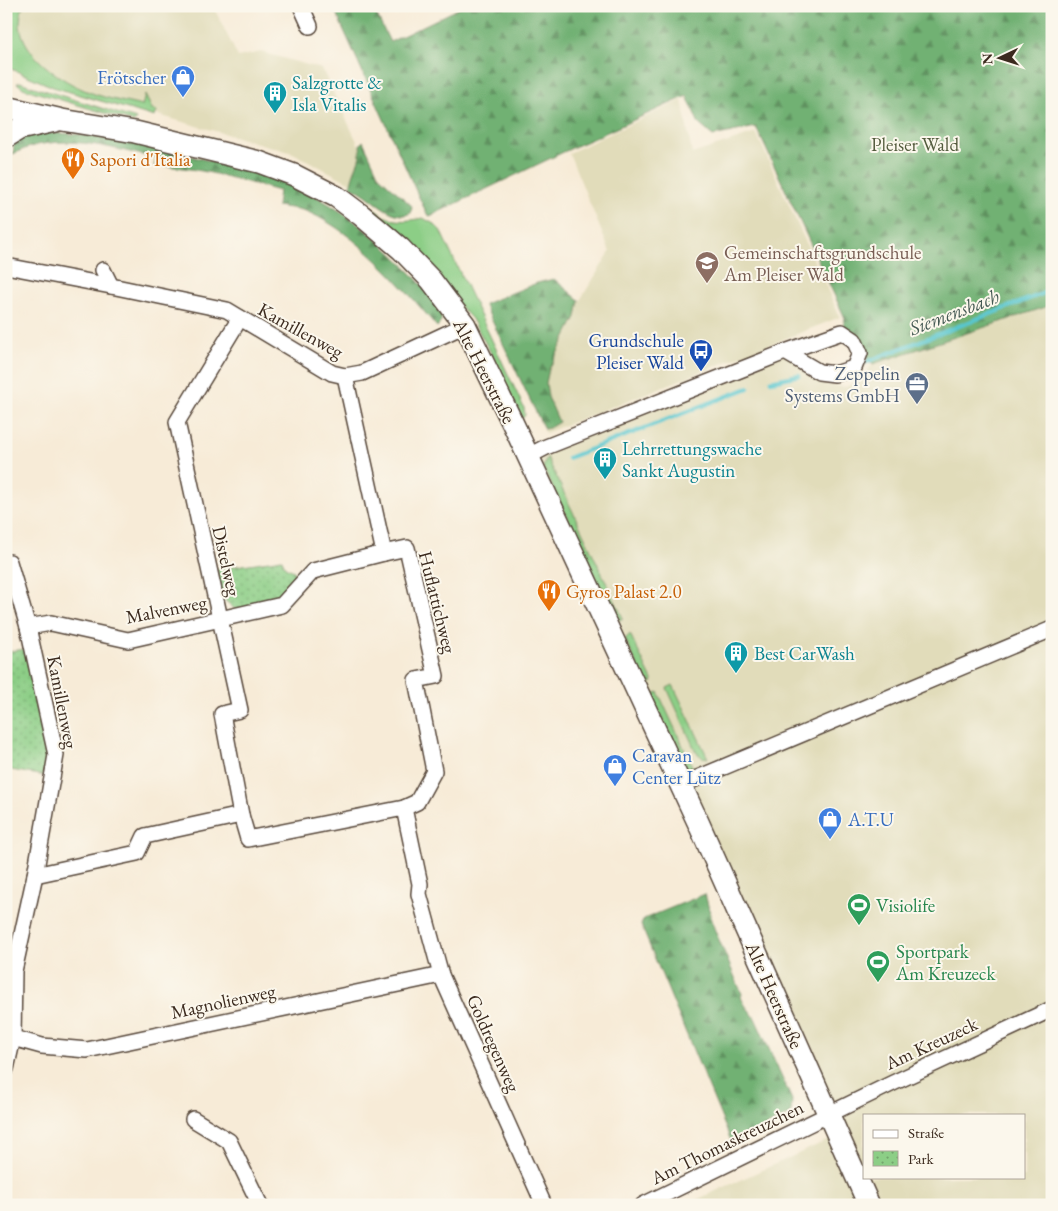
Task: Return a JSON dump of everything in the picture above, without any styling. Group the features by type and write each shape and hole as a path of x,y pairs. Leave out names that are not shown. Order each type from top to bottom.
{"street":[{"path":"301,6 310,26"},
{"name":"Alte Heerstraße","path":"6,107 62,120 135,132 259,162 294,175 337,198 361,215 401,249 431,280 465,325 681,785 869,1205"},
{"path":"6,137 19,129 62,120"},
{"name":"Kamillenweg","path":"6,266 227,310 332,373 345,376 362,373 465,325"},
{"path":"103,270 111,286"},
{"name":"Distelweg","path":"240,318 177,422 240,710 222,714 241,815"},
{"path":"527,456 785,352"},
{"path":"345,376 384,553"},
{"name":"Huflattichweg","path":"241,815 248,839 404,808 418,802 434,771 416,680 436,676 407,548 384,553"},
{"name":"Malvenweg","path":"28,626 51,623 128,640 282,605 313,571 384,553"},
{"name":"Kamillenweg","path":"6,562 9,562 28,626 56,755 35,875 14,971 13,1038 6,1067"},
{"path":"681,785 1052,629"},
{"name":"Goldregenweg","path":"404,808 420,884 419,894 442,975 544,1205"},
{"path":"35,875 137,854 145,836 241,815"},
{"name":"Magnolienweg","path":"13,1038 42,1046 87,1050 442,975"},
{"name":"Am Kreuzeck","path":"829,1115 1052,1009"},
{"name":"Am Thomaskreuzchen","path":"643,1205 829,1115"},
{"path":"193,1119 229,1141 260,1205"}],"shaded area":[{"path":"16,6 213,6 238,57 261,52 322,69 363,154 358,187 293,153 52,85 10,37"},
{"name":"Gemeinschaftsgrundschule Am Pleiser Wald","path":"682,100 692,154 756,133 840,317 545,433 528,384 610,252 569,153"},
{"path":"1052,305 1052,1016 1042,1020 1052,1042 1052,1205 685,1205 835,1137 527,457 785,352 826,384 845,387 858,382 873,364"}],"green space":[{"path":"14,6 23,6 20,25 28,46 35,56 53,72 82,89 112,99 142,106 145,95 152,109 157,111 155,117 53,87 8,69 7,41"},
{"name":"Pleiser Wald","path":"333,6 372,6 390,42 464,6 1052,6 1052,305 873,364 842,332 845,318 756,127 713,136 699,124 687,96 572,148 430,216 427,214 417,193"},
{"path":"20,82 136,119 134,122 35,92 23,88 17,83"},
{"path":"37,133 92,136 146,146 253,171 287,182 309,193 352,220 391,253 409,270 435,303 441,313 440,323 437,327 394,278 344,233 308,212 277,206 279,191 202,171 154,166 156,158 84,143 48,143 30,147 13,154 13,141"},
{"path":"363,141 379,176 412,206 411,213 403,215 388,211 351,187 360,156 360,145"},
{"path":"353,194 385,217 400,220 423,218 440,230 524,408 525,415 522,419 492,355 472,319"},
{"path":"554,279 579,300 576,317 549,369 546,383 548,397 559,422 544,429 484,304 537,283"},
{"path":"547,457 623,618 620,620 615,618 543,467"},
{"path":"282,559 285,567 294,571 296,582 279,601 236,610 221,597 217,569"},
{"path":"630,634 653,682 646,685 625,639"},
{"path":"25,649 49,755 45,776 6,769 6,652"},
{"path":"673,685 708,758 702,757 696,752 667,688"},
{"path":"658,692 694,771 684,766 672,751 675,745 651,695"},
{"path":"705,894 714,928 742,994 741,997 755,1018 792,1100 791,1114 732,1143 641,925 644,919"}],"waterway":[{"name":"Siemensbach","path":"866,362 1052,290"},
{"name":"Siemensbach","path":"771,381 799,375"},
{"name":"Siemensbach","path":"568,458 748,388"}],"place":[{"name":"Frötscher","path":"183,98"},
{"name":"Salzgrotte & Isla Vitalis","path":"275,114"},
{"name":"Sapori d'Italia","path":"73,180"},
{"name":"Gemeinschaftsgrundschule Am Pleiser Wald","path":"707,284"},
{"name":"Grundschule Pleiser Wald","path":"701,372"},
{"name":"Zeppelin Systems GmbH","path":"917,405"},
{"name":"Lehrrettungswache Sankt Augustin","path":"605,480"},
{"name":"Gyros Palast 2.0","path":"549,612"},
{"name":"Best CarWash","path":"736,674"},
{"name":"Caravan Center Lütz","path":"615,787"},
{"name":"A.T.U","path":"830,840"},
{"name":"Visiolife","path":"859,926"},
{"name":"Sportpark Am Kreuzeck","path":"878,983"}]}
